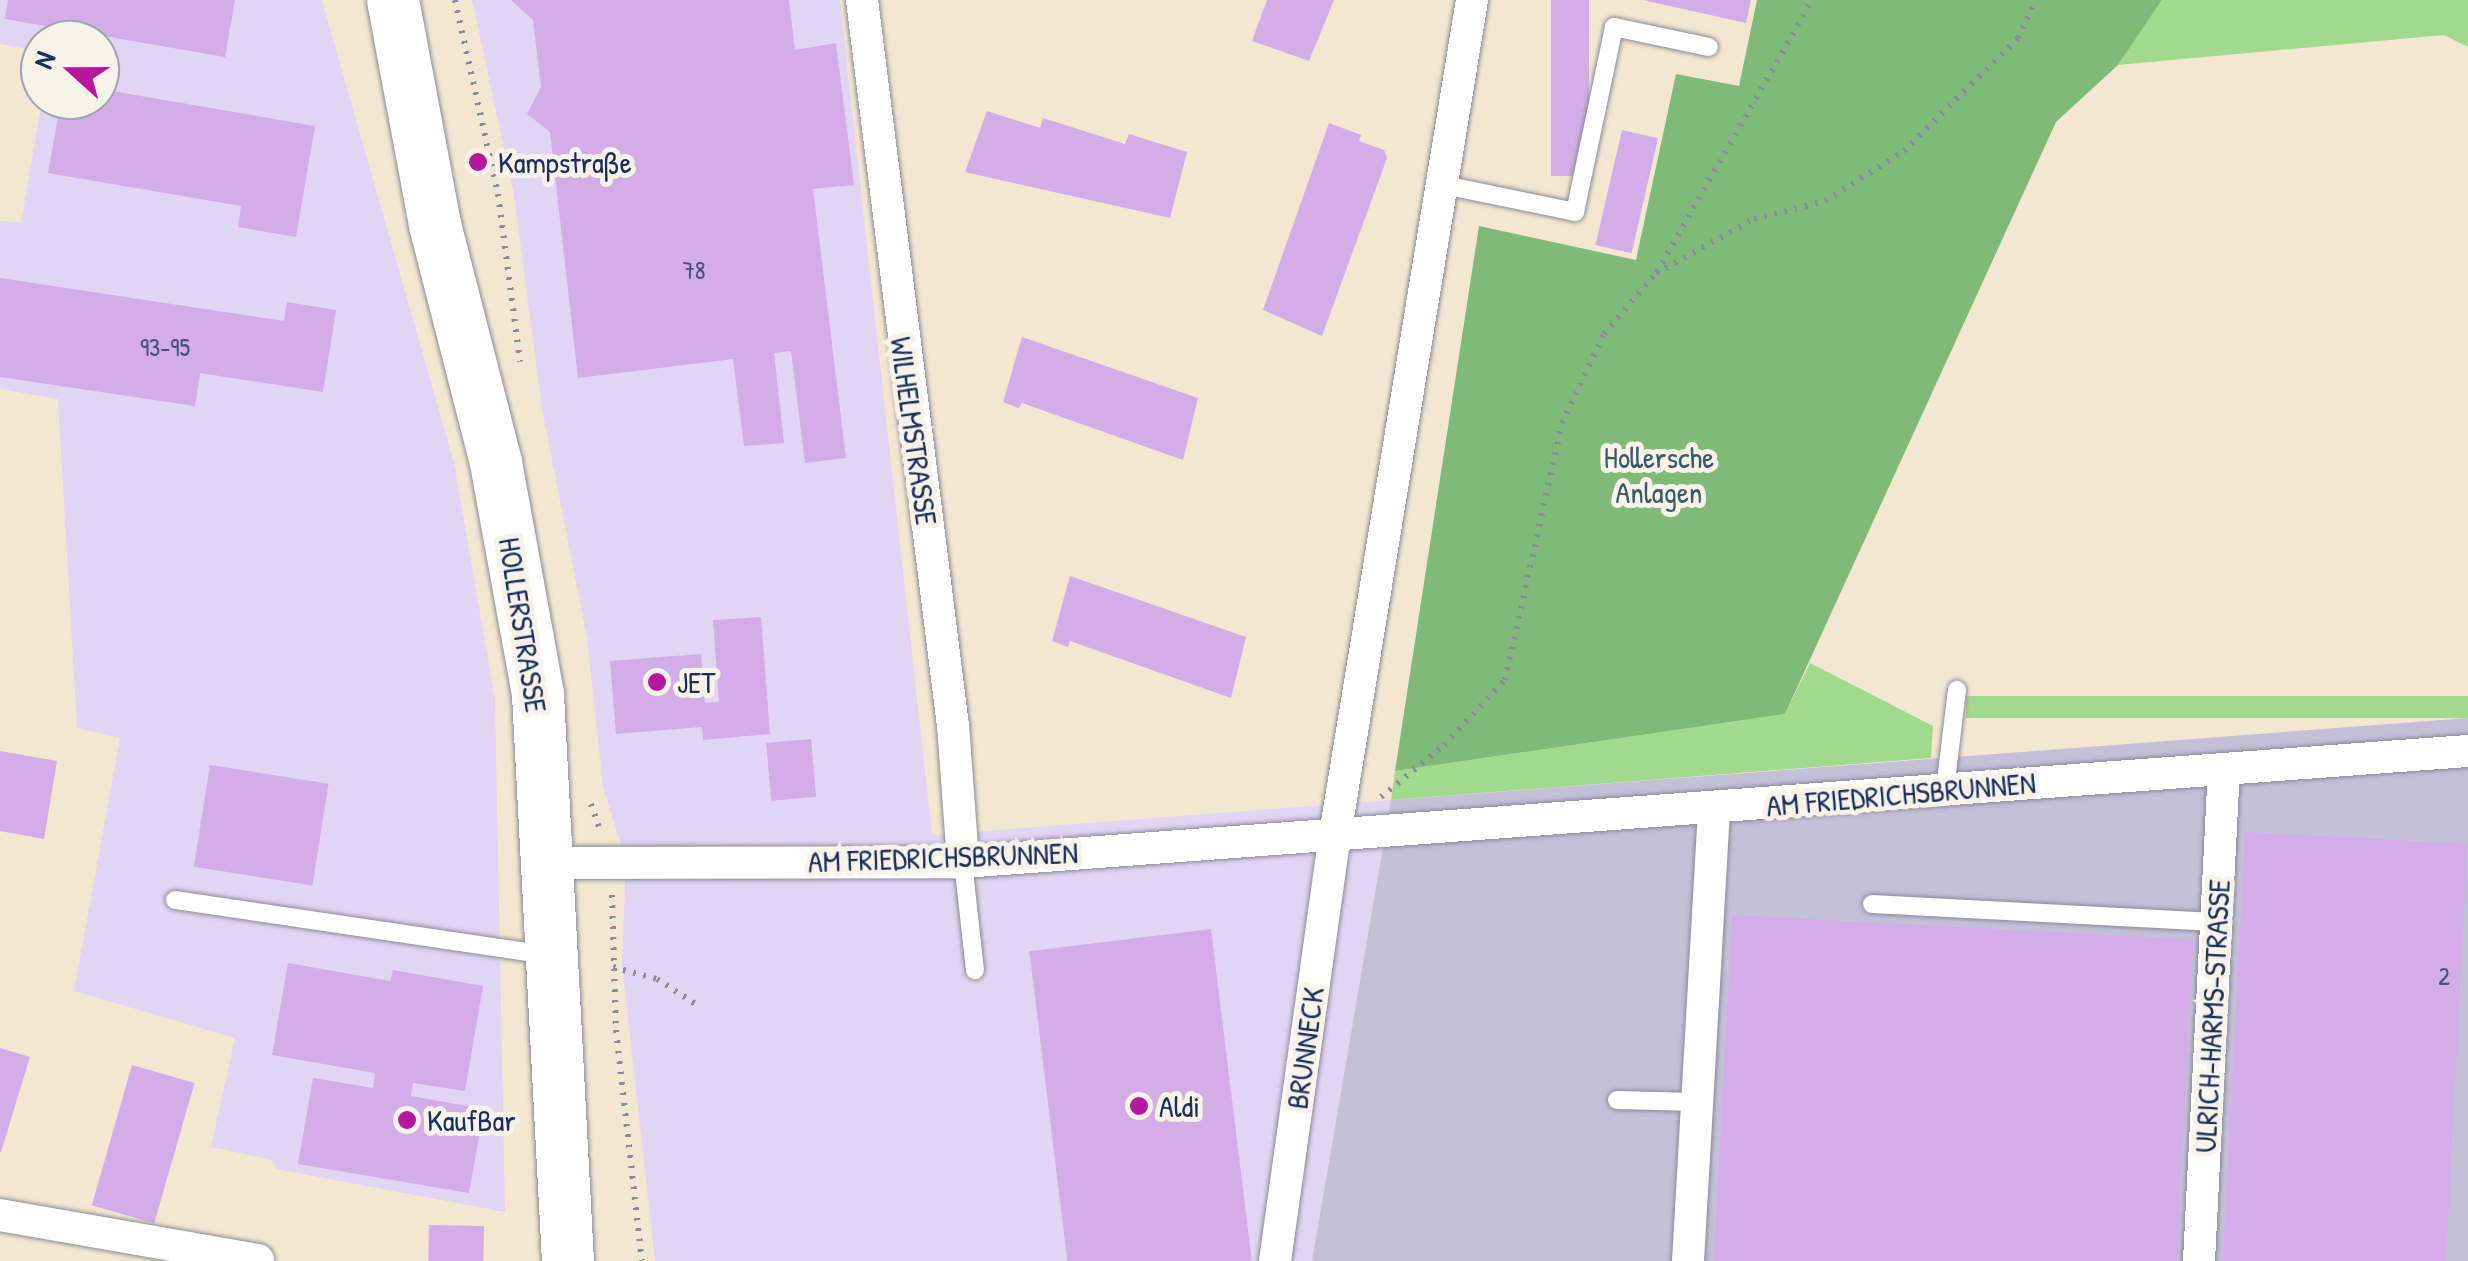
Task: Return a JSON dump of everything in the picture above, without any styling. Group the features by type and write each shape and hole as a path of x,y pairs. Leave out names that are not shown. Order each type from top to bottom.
{"main road":[{"name":"HOLLERSTRASSE","path":"392,0 435,225 496,463 538,695 550,862 568,1261"}],"street":[{"name":"WILHELMSTRASSE","path":"862,0 952,725 963,862"},
{"path":"1335,834 1472,0"},
{"name":"AM FRIEDRICHSBRUNNEN","path":"550,862 963,862 1714,810 2468,751"},
{"name":"ULRICH-HARMS-STRASSE","path":"2199,1261 2224,771"},
{"path":"1688,1261 1714,810"},
{"name":"BRUNNECK","path":"1275,1261 1335,834"},
{"path":"0,1215 258,1260"}],"lane":[{"path":"1439,184 1575,212 1614,27 1709,47"},
{"path":"1946,790 1958,690"},
{"path":"963,862 975,970"},
{"path":"175,900 553,956"},
{"path":"1872,904 2216,922"},
{"path":"1617,1100 1698,1102"}],"path":[{"path":"1335,834 1444,745 1504,680 1562,422 1604,334 1656,273 1812,0"},
{"path":"1656,273 1754,220 1825,201 1904,151 2018,38 2036,0"},
{"path":"611,862 613,967 642,1261"},
{"path":"613,967 657,978 696,1004"}],"shaded area":[{"path":"0,0 322,0 454,463 495,699 505,1212 276,1169 272,1160 211,1147 235,1038 74,991 120,738 77,728 58,399 0,389 0,221 21,223 39,120 120,120 120,20 20,20 20,48 0,44"},
{"path":"472,0 840,0 932,835 1391,800 1312,1261 655,1261 622,965 626,861 603,787 587,638 542,409 514,195"},
{"path":"2468,718 2468,1261 1312,1261 1391,800"}],"green space":[{"name":"Hollersche Anlagen","path":"1757,0 2162,0 2118,65 2056,122 1785,714 1395,771 1479,226 1636,260 1676,74 1739,86"},
{"path":"2162,0 2468,0 2468,47 2444,35 2118,65"},
{"path":"1810,663 1933,726 1931,758 1391,800 1395,771 1785,714"},
{"path":"1966,696 2468,696 2468,718 1966,718"}],"building":[{"path":"8,0 235,0 225,57 120,39 120,20 5,19"},
{"path":"511,0 789,0 795,50 836,43 854,185 813,189 846,458 805,463 791,351 774,353 784,443 744,446 733,359 578,378 550,132 527,114 541,87 533,20"},
{"path":"1267,0 1334,0 1309,61 1252,41"},
{"path":"1551,0 1589,0 1589,176 1551,176"},
{"path":"1643,0 1751,0 1746,23"},
{"path":"120,92 315,126 296,237 238,227 241,206 48,173 57,120 120,120"},
{"path":"987,111 1040,128 1043,118 1125,144 1129,134 1187,152 1170,218 965,172"},
{"path":"1329,123 1361,135 1359,141 1384,150 1387,158 1322,336 1263,310"},
{"path":"1622,130 1658,138 1632,253 1595,245"},
{"path":"0,278 284,321 287,302 336,310 323,392 200,373 195,406 0,377"},
{"path":"1022,337 1198,398 1183,460 1022,403 1019,408 1003,402"},
{"path":"1070,576 1246,637 1231,698 1070,641 1068,647 1052,641"},
{"name":"JET","path":"761,617 770,734 703,740 702,727 616,734 610,661 701,654 705,703 719,702 713,620"},
{"path":"811,739 816,797 771,801 766,743"},
{"path":"0,751 57,761 44,839 0,831"},
{"path":"210,765 329,784 312,886 194,867"},
{"path":"2245,832 2468,844 2446,1261 2223,1261"},
{"path":"1732,915 2193,939 2177,1261 1714,1261"},
{"name":"Aldi","path":"1211,929 1252,1261 1067,1261 1029,951"},
{"path":"288,963 390,981 393,970 483,986 465,1091 413,1083 411,1096 484,1109 469,1193 298,1164 313,1078 373,1088 375,1073 272,1055"},
{"path":"0,1048 30,1057 1,1152 0,1152"},
{"path":"132,1065 194,1083 154,1223 92,1205"},
{"path":"429,1225 484,1226 483,1261 428,1261"}],"place":[{"name":"Kampstraße","path":"478,162"},
{"name":"JET","path":"657,682"},
{"name":"Aldi","path":"1139,1106"},
{"name":"KaufBar","path":"407,1120"}]}
